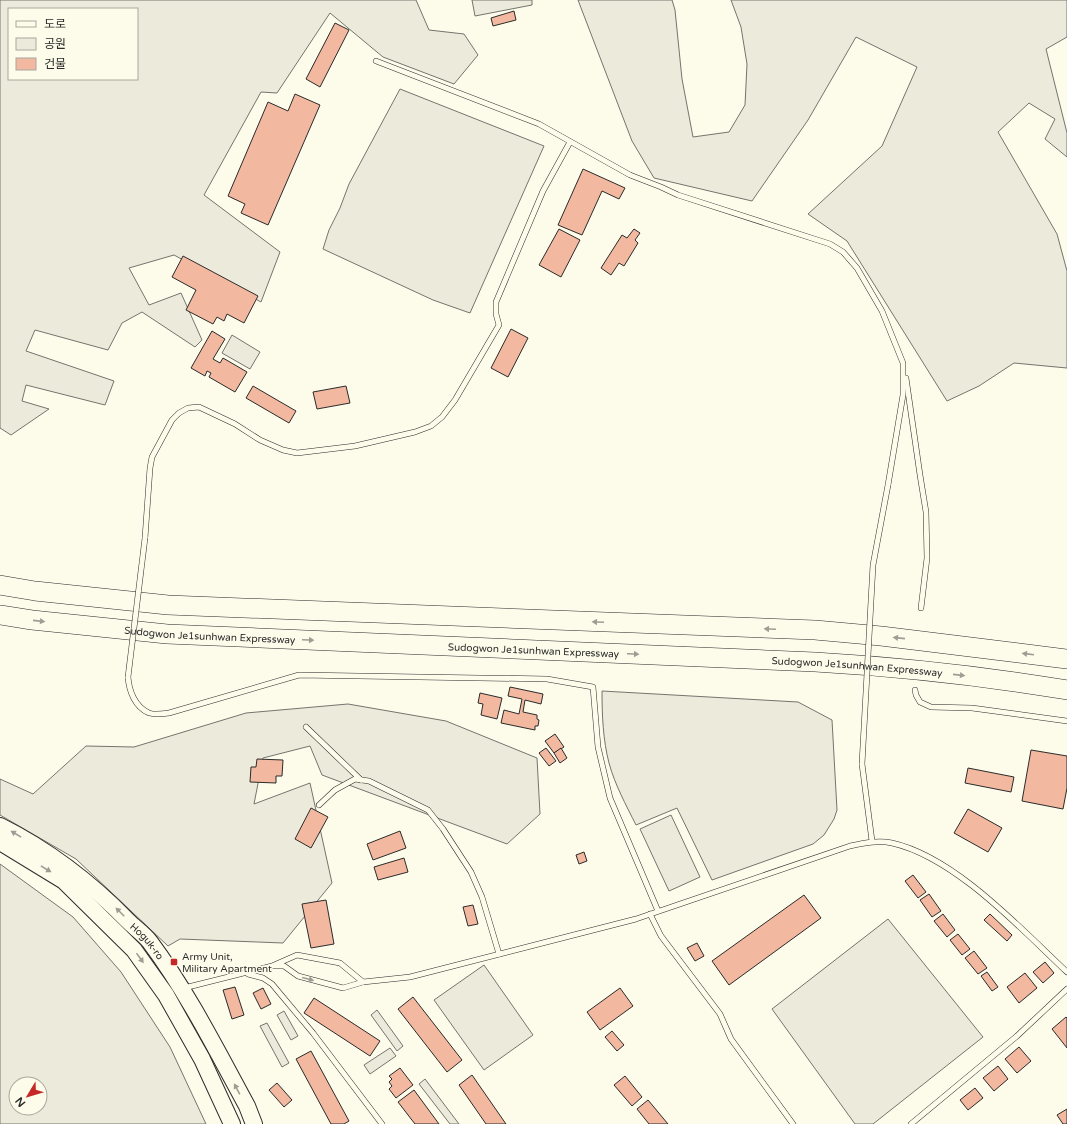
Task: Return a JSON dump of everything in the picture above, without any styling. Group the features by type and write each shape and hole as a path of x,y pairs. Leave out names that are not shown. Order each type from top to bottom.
{"highway":[{"path":"0,585 43,592 168,605 815,630 896,637 1067,659"},
{"name":"Sudogwon Je1sunhwan Expressway","path":"0,615 32,620 167,634 878,666 1015,681 1067,690"}],"main road":[{"name":"Hoguk-ro","path":"0,826 14,832 71,869 114,906 149,941 174,992 202,1059 232,1124"},
{"name":"Hoguk-ro","path":"0,842 64,881 174,992 229,1074 247,1106 254,1124"}],"lane":[{"path":"376,61 539,124 630,175 678,195 830,244 843,252 857,268 882,311 903,363 926,512 927,558 921,608"},
{"path":"570,142 543,191 496,302 496,314 499,325 455,400 442,417 431,426 415,432 355,446 297,453 283,450 260,440 235,424 199,407 188,408 179,413 172,420 152,457 150,468 145,538 128,677 129,688 133,697 141,707 149,712 158,714 169,713 299,676 540,678 593,687 598,747 610,798 658,911"},
{"path":"872,842 862,764 873,565 903,395 903,363"},
{"path":"915,690 920,702 931,707 972,708 1067,721"},
{"path":"306,727 361,780"},
{"path":"319,805 335,790 355,779 369,781 387,788 428,810 443,829 471,872 482,897 499,954"},
{"path":"272,966 284,966 298,976 342,988 363,982 410,977 650,914 850,846 872,842 891,843 916,850 954,873 984,895 1021,927 1067,972"},
{"path":"650,914 661,936 720,1014 732,1039 793,1124"},
{"path":"174,992 272,966 297,954 340,963 363,982"},
{"path":"243,974 263,978 272,984 313,1033 382,1124"},
{"path":"911,1124 1017,1036 1067,988"}],"green space":[{"path":"0,0 416,0 429,30 464,34 478,55 454,84 383,57 330,13 277,93 261,92 204,195 280,252 261,302 174,255 129,268 149,305 181,293 202,340 195,347 142,312 122,323 108,350 35,330 26,351 114,381 105,405 26,385 22,401 49,409 11,435 0,428"},
{"path":"472,0 532,0 532,5 475,16"},
{"path":"578,0 672,0 675,10 682,79 693,137 729,132 745,105 747,64 741,27 731,0 1067,0 1067,37 1046,49 1067,133 1067,157 1045,139 1055,119 1029,103 998,132 1057,234 1067,271 1067,368 1014,363 979,386 947,401 847,241 808,214 882,146 917,67 856,37 808,120 752,201 654,178 632,141"},
{"path":"400,89 544,146 470,313 433,300 323,249 329,230 340,208 349,184"},
{"path":"232,335 260,352 250,369 222,353"},
{"path":"602,691 798,702 832,720 837,810 834,819 824,835 813,844 712,880 677,808 636,825 611,771 605,745"},
{"path":"348,704 446,721 537,758 540,814 507,844 322,775 310,746 263,758 254,804 310,783 332,883 283,943 180,939 168,946 76,859 0,815 0,779 33,794 86,746 134,747 246,713"},
{"path":"671,815 700,877 669,891 640,829"},
{"path":"0,864 73,917 121,972 170,1047 206,1124 0,1124"},
{"path":"888,919 983,1037 873,1124 855,1124 772,1009"},
{"path":"484,965 533,1035 484,1070 434,1000"}],"shaded area":[{"path":"377,1010 403,1046 397,1051 371,1015"},
{"path":"284,1011 298,1036 291,1040 277,1015"},
{"path":"267,1023 289,1063 282,1067 260,1026"},
{"path":"390,1048 396,1056 370,1074 364,1065"},
{"path":"425,1079 459,1124 450,1124 419,1084"}],"building":[{"path":"514,11 516,20 493,26 491,18"},
{"path":"335,23 349,30 320,87 306,79"},
{"path":"295,94 320,105 268,225 241,213 245,204 228,196 268,102 288,111"},
{"path":"583,169 625,188 619,199 602,191 582,235 558,225"},
{"path":"559,229 580,240 561,277 539,265"},
{"path":"634,229 640,233 635,240 638,243 624,266 619,263 611,275 601,268 622,235 627,238"},
{"path":"183,256 258,296 244,323 227,314 224,321 217,317 213,324 186,310 196,290 172,277"},
{"path":"511,329 528,338 508,377 491,368"},
{"path":"212,331 225,339 213,359 220,363 223,358 247,372 235,392 209,377 211,373 207,371 205,376 191,368"},
{"path":"253,386 296,411 289,423 246,398"},
{"path":"346,386 350,403 317,409 313,392"},
{"path":"510,687 543,694 541,704 525,700 523,712 537,715 537,719 539,720 538,726 535,726 535,730 501,723 504,710 519,714 522,699 508,696"},
{"path":"480,693 502,698 497,719 481,715 483,704 478,703"},
{"path":"555,734 564,747 554,753 545,741"},
{"path":"546,748 556,761 549,766 539,753"},
{"path":"561,748 567,758 560,763 554,753"},
{"path":"1031,750 1067,756 1067,788 1063,809 1022,801"},
{"path":"257,759 283,760 282,776 276,776 276,783 250,782 251,767 256,767"},
{"path":"968,768 1014,777 1011,792 965,783"},
{"path":"311,808 328,817 311,848 295,839"},
{"path":"968,809 1002,828 988,852 954,833"},
{"path":"400,831 406,848 373,860 367,844"},
{"path":"584,852 587,861 579,864 576,855"},
{"path":"404,858 408,872 378,880 374,867"},
{"path":"913,875 926,892 918,898 905,881"},
{"path":"929,894 941,911 932,917 920,900"},
{"path":"804,895 821,918 729,985 712,961"},
{"path":"326,900 334,944 311,948 302,904"},
{"path":"473,905 478,924 468,926 463,907"},
{"path":"943,914 955,930 947,937 934,921"},
{"path":"990,914 1012,935 1007,941 984,920"},
{"path":"958,934 970,949 962,955 950,940"},
{"path":"697,943 704,956 695,961 687,948"},
{"path":"974,951 987,968 978,974 965,958"},
{"path":"1045,962 1054,973 1043,983 1033,972"},
{"path":"987,972 998,987 992,991 981,976"},
{"path":"1025,973 1037,988 1019,1003 1007,987"},
{"path":"235,987 244,1015 232,1019 223,990"},
{"path":"263,988 271,1004 261,1009 253,993"},
{"path":"620,988 633,1006 600,1030 587,1012"},
{"path":"413,997 462,1060 447,1072 398,1009"},
{"path":"314,998 380,1041 370,1056 304,1013"},
{"path":"1066,1017 1067,1018 1067,1048 1052,1029"},
{"path":"612,1031 624,1045 617,1051 605,1037"},
{"path":"1019,1047 1031,1061 1017,1073 1005,1059"},
{"path":"311,1051 349,1121 344,1124 331,1124 296,1059"},
{"path":"998,1066 1008,1079 994,1091 983,1078"},
{"path":"400,1068 413,1085 396,1098 389,1089 392,1086 389,1082 392,1079 389,1076"},
{"path":"472,1075 506,1124 486,1124 459,1085"},
{"path":"625,1076 642,1097 632,1106 614,1085"},
{"path":"277,1083 292,1100 284,1107 269,1090"},
{"path":"975,1088 983,1098 968,1110 960,1100"},
{"path":"414,1090 439,1124 415,1124 398,1102"},
{"path":"648,1100 668,1124 649,1124 637,1109"},
{"path":"1067,1109 1067,1124 1063,1124 1057,1115"}],"place":[{"name":"Army Unit, Military Apartment","path":"174,962"}]}
